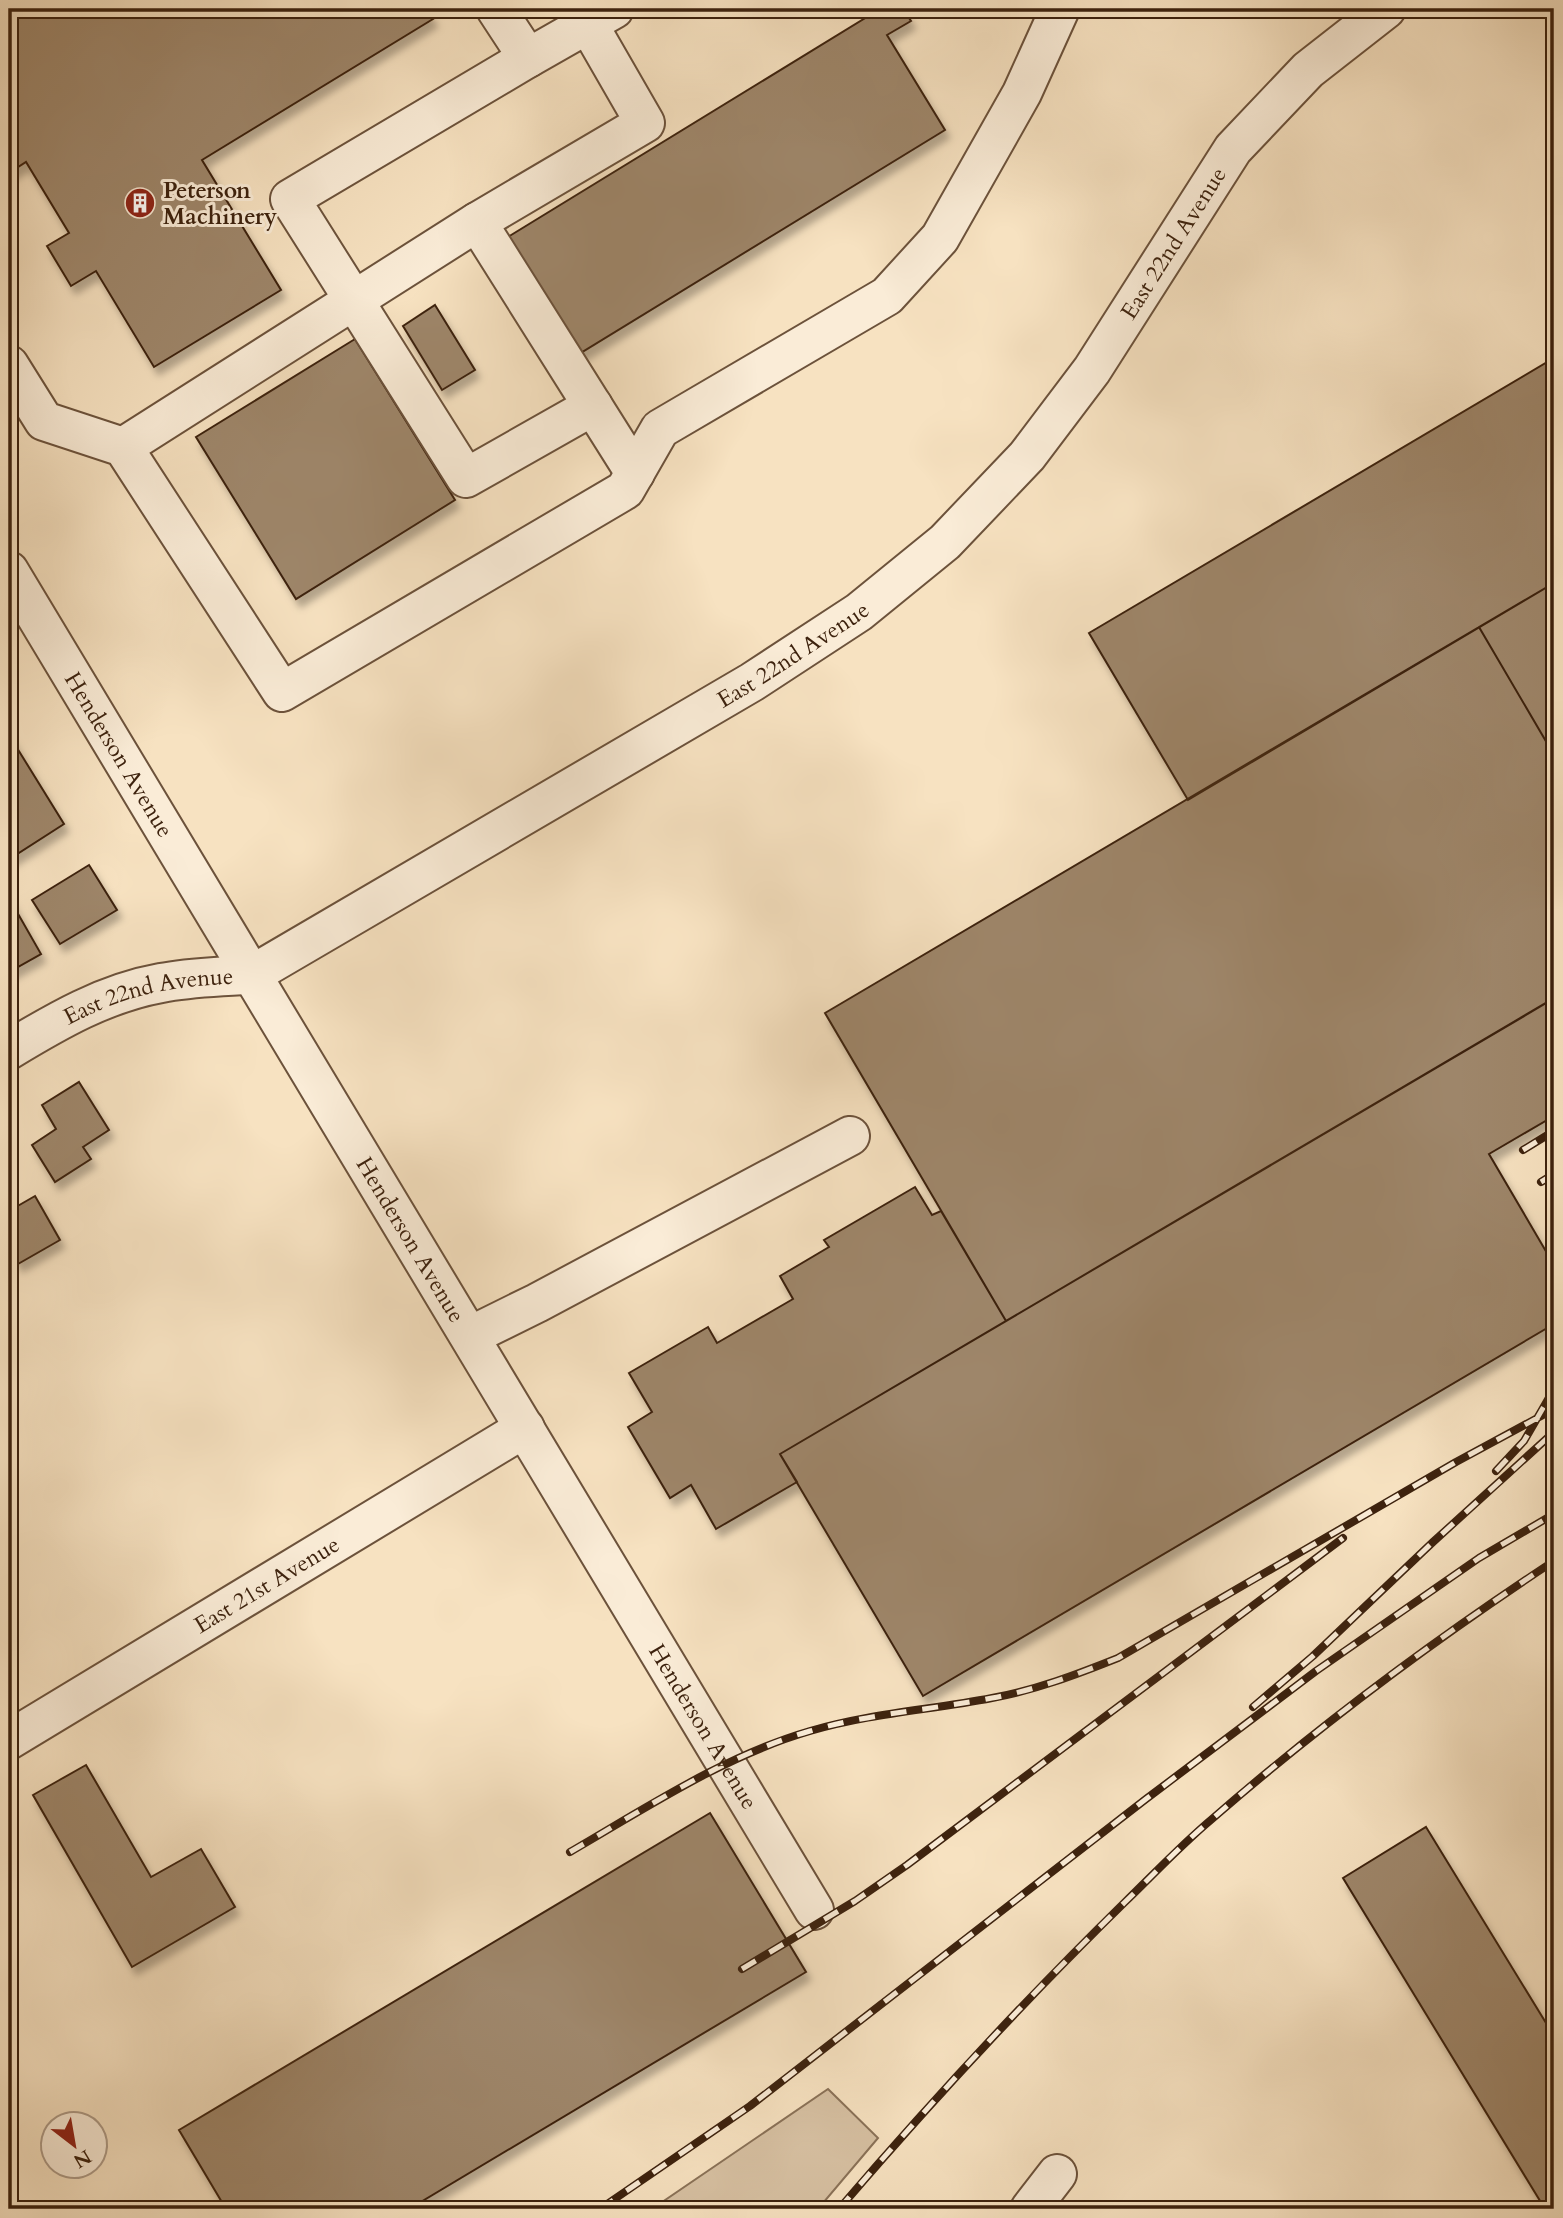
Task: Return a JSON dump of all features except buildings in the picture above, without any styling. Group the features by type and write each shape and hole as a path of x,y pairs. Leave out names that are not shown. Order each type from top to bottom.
{"street":[{"path":"496,9 528,58"},
{"path":"9,365 44,421 123,447 282,692 625,490 660,429 887,296 940,238 1022,93 1060,9"},
{"name":"East 22nd Avenue","path":"9,1050 67,1015 113,996 161,983 253,974 752,682 859,612 945,542 1027,456 1092,370 1233,149 1308,70 1386,9"},
{"path":"123,447 354,301 477,222 645,123 601,16 290,199 354,301 466,478 593,406"},
{"path":"477,222 635,474"},
{"name":"Henderson Avenue","path":"9,571 814,1910"},
{"path":"470,1336 850,1136"},
{"name":"East 21st Avenue","path":"9,1740 526,1428"},
{"path":"1030,2209 1057,2174"}],"shaded area":[{"path":"828,2089 878,2138 818,2209 652,2209"}],"railway":[{"path":"1523,1150 1554,1131"},
{"path":"1541,1182 1554,1174"},
{"path":"1496,1471 1524,1441 1554,1389"},
{"path":"570,1852 686,1784 778,1742 856,1720 1025,1691 1118,1658 1456,1462 1554,1409"},
{"path":"1253,1707 1313,1656 1554,1432"},
{"path":"600,2209 750,2106 1146,1799 1316,1671 1479,1558 1554,1514"},
{"path":"742,1969 855,1901 907,1865 1343,1538"},
{"path":"839,2209 1014,2015 1201,1829 1294,1750 1378,1684 1554,1561"}],"place":[{"name":"Peterson Machinery","path":"140,203"}]}
